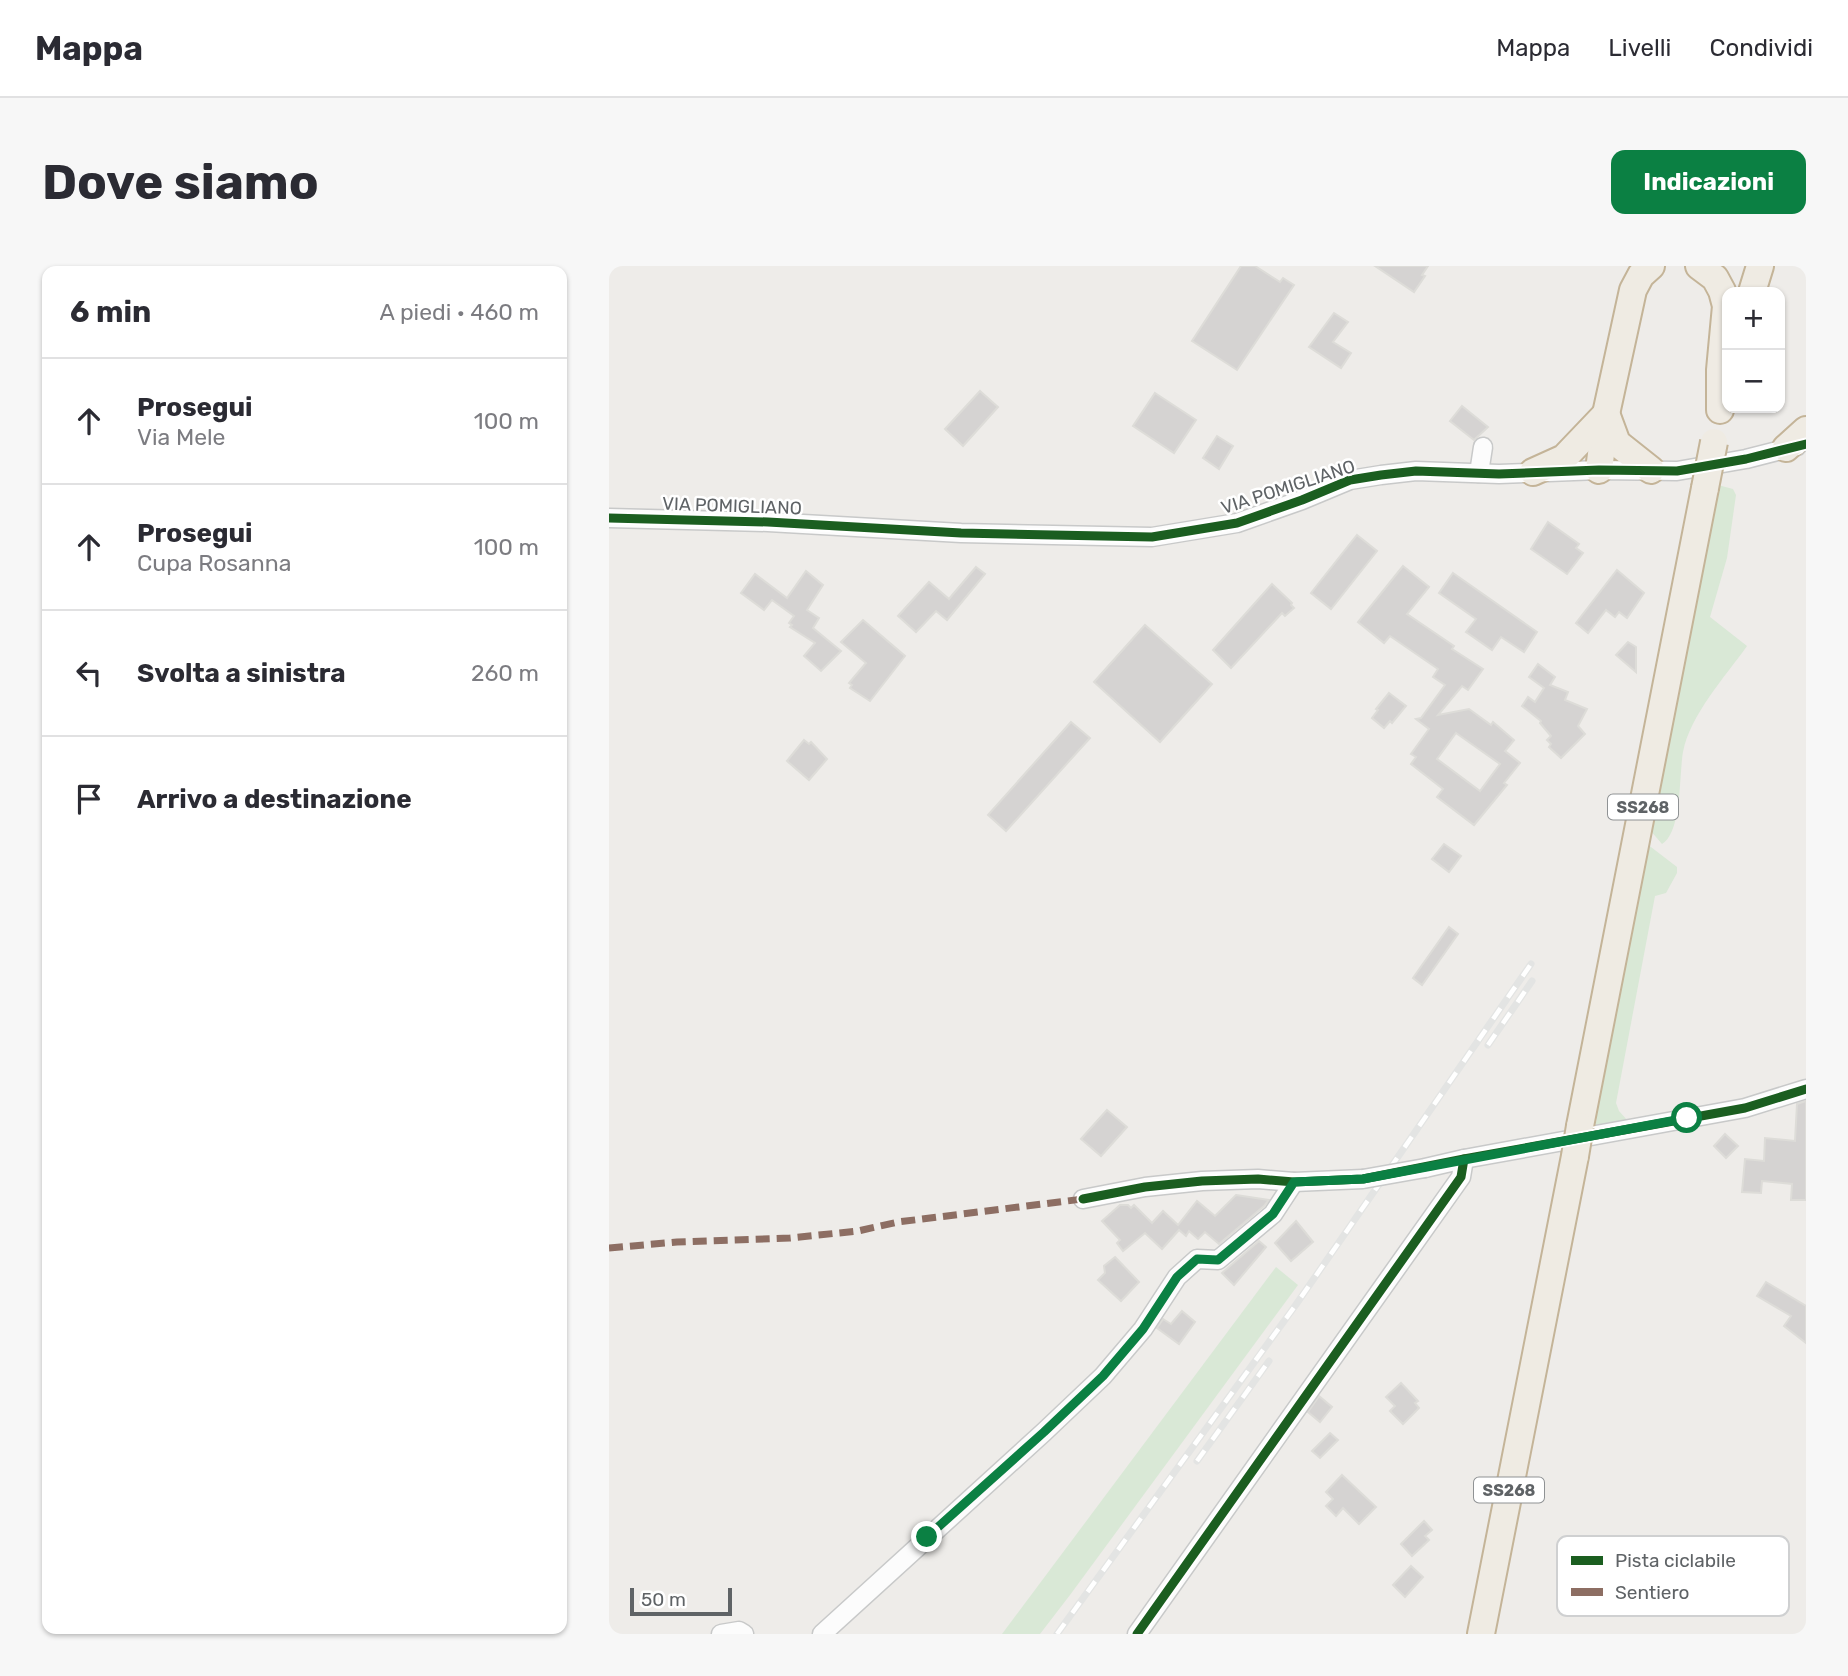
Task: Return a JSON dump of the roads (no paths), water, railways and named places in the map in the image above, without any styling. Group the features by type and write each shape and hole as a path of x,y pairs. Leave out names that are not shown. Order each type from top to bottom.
{"highway":[{"path":"1599,470 1606,414 1633,290 1641,275 1651,266"},
{"path":"1699,266 1715,278 1726,306 1720,370 1720,410"},
{"path":"1744,287 1747,266"},
{"path":"1754,287 1760,266"},
{"name":"SS268","path":"1481,1634 1722,400"},
{"path":"1606,414 1617,443 1651,470"},
{"path":"1533,472 1564,458 1606,414"},
{"path":"1796,446 1806,430"}],"street":[{"name":"VIA POMIGLIANO","path":"609,518 768,522 961,533 1152,537 1237,523 1350,480 1416,471 1677,471 1726,464 1796,446"},
{"path":"1479,473 1483,447"},
{"path":"1083,1199 1145,1187 1202,1181 1258,1179 1294,1182 1363,1179 1745,1108 1806,1088"},
{"path":"1137,1634 1461,1177 1464,1159"},
{"path":"822,1634 1103,1376 1143,1329 1177,1277 1197,1259 1218,1260 1273,1214 1294,1182"},
{"path":"721,1634 739,1631 744,1634"}],"railway":[{"path":"1057,1634 1295,1306 1531,964"},
{"path":"1488,1045 1532,981"},
{"path":"1197,1461 1269,1361"}]}
